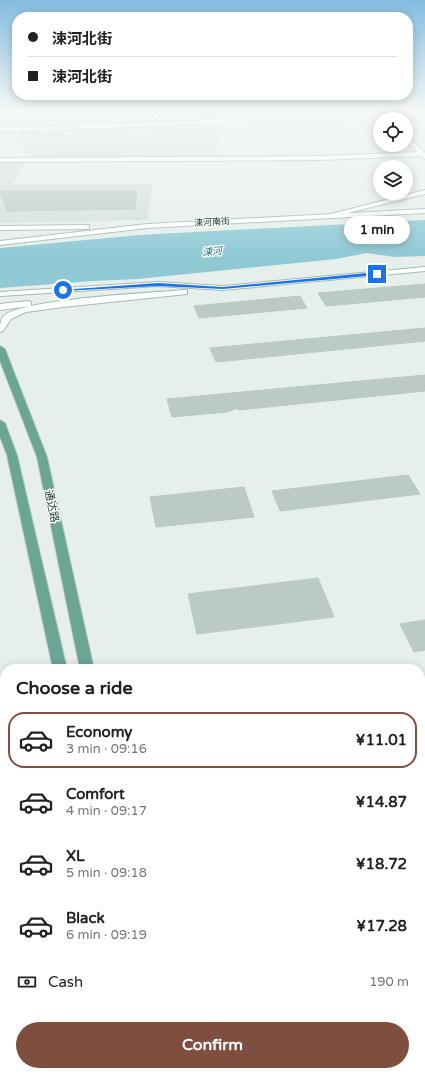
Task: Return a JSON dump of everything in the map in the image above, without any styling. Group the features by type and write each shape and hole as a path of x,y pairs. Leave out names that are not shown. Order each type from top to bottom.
{"main road":[{"path":"327,216 425,192"},
{"name":"涑河南街","path":"0,244 147,226 425,211"},
{"path":"0,228 147,226"},
{"path":"0,234 63,233 62,235 50,238"},
{"path":"0,329 8,317 24,310 70,303 425,269"},
{"path":"0,294 145,285 223,288"},
{"path":"0,307 152,291 150,286 145,285"},
{"name":"通达路","path":"0,349 42,457 86,664"},
{"path":"0,423 12,455 59,664"}],"shaded area":[{"path":"0,163 25,163 13,184 153,184 147,220 0,223"}],"water":[{"name":"涑河","path":"425,220 425,256 395,257 367,253 336,259 138,279 0,288 0,248 139,235"}],"building":[{"path":"0,191 137,191 135,209 7,211"},
{"path":"425,284 425,297 326,306 318,293"},
{"path":"300,296 307,308 199,318 194,306"},
{"path":"425,328 425,341 216,362 210,348"},
{"path":"425,375 425,391 239,410 238,408 227,412 172,417 167,399"},
{"path":"408,475 420,494 280,511 272,491"},
{"path":"244,487 254,517 156,527 150,497"},
{"path":"318,578 334,617 197,634 188,594"},
{"path":"425,620 425,650 414,652 400,624"}],"route":[{"path":"63,290 158,284 223,288 377,274"}]}
